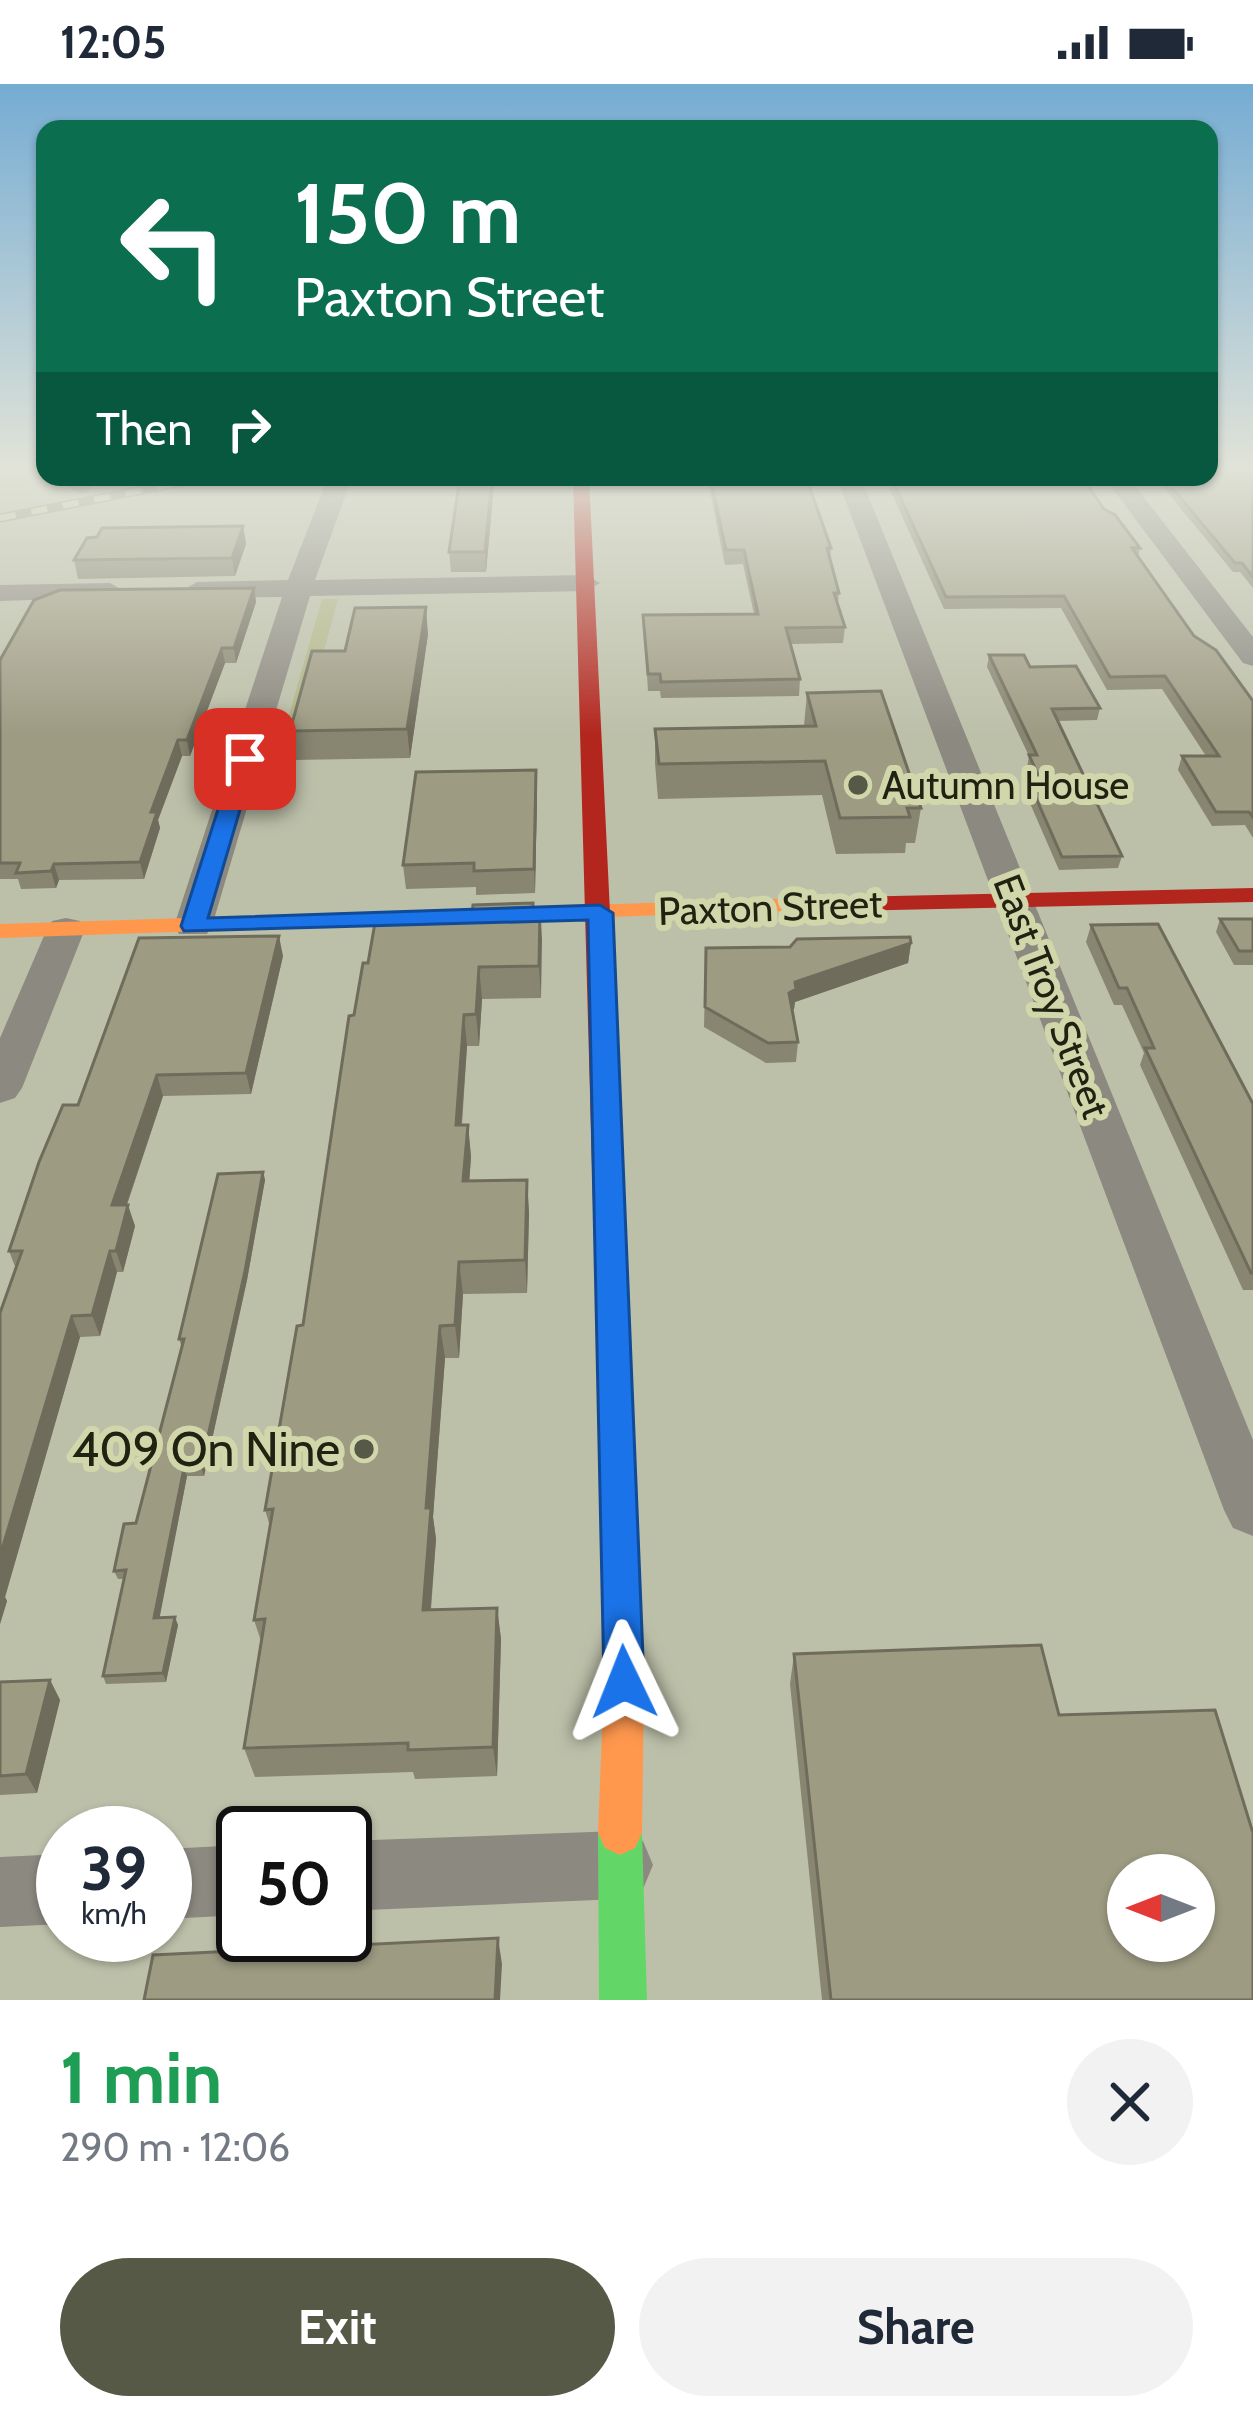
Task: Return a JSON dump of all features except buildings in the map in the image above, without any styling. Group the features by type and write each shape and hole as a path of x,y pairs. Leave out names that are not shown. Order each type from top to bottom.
{"main road":[{"path":"585,554 624,1682 619,1865 622,2000"},
{"name":"Paxton Street","path":"0,931 1253,896"}],"street":[{"path":"193,926 311,554"},
{"name":"East Troy Street","path":"878,554 1253,1510"},
{"path":"1175,554 1253,657"},
{"path":"3,598 586,583"},
{"path":"0,1088 66,929"},
{"path":"372,1875 619,1865"},
{"path":"0,1892 36,1890"}],"green space":[{"path":"322,599 338,599 286,792 267,793"}],"traffic: fast":[{"path":"620,1833 623,2000"}],"traffic: slow":[{"path":"0,931 802,905"},
{"path":"614,1348 624,1682 620,1833"}],"traffic: jam":[{"path":"584,554 614,1348"},
{"path":"802,905 1253,895"}],"place":[{"name":"Autumn House","path":"858,785"},
{"name":"409 On Nine","path":"364,1449"}],"route":[{"path":"245,759 193,926 600,913 624,1682"}]}
